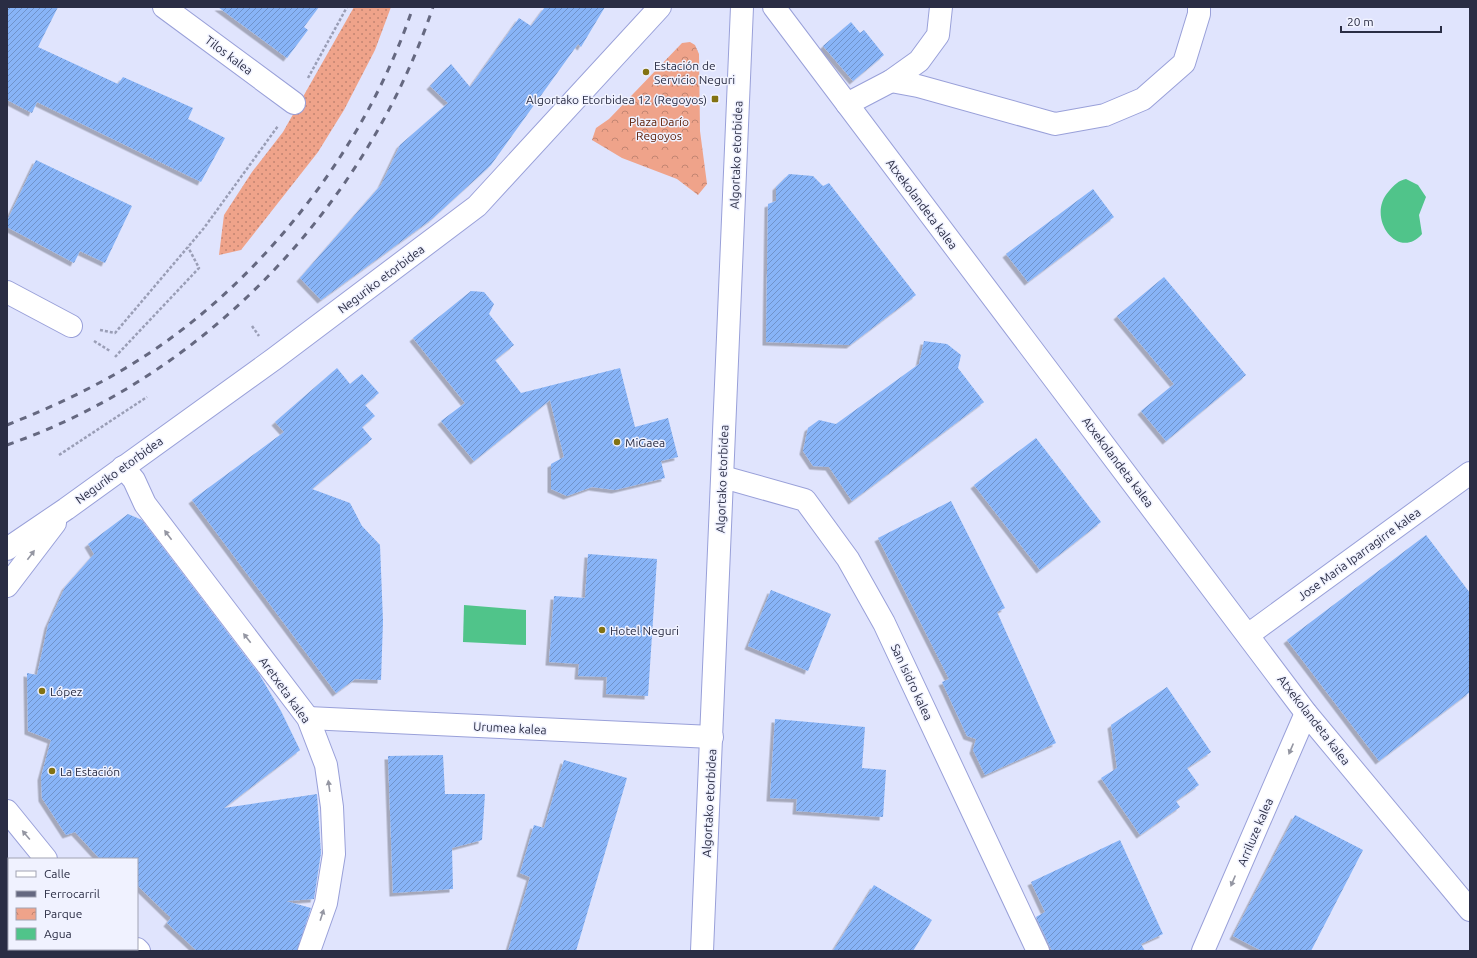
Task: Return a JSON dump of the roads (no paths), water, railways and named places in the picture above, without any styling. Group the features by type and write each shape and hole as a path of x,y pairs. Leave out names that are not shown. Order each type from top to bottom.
{"street":[{"name":"Tilos kalea","path":"164,7 294,103"},
{"name":"Neguriko etorbidea","path":"7,549 66,509 274,359 477,206 660,7"},
{"name":"Algortako etorbidea","path":"702,951 742,7"},
{"name":"Atxekolandeta kalea","path":"774,7 1306,713 1470,910"},
{"path":"847,104 891,80 919,61 938,35 941,7"},
{"path":"891,80 1055,124 1105,115 1143,99 1184,63 1199,14 1199,7"},
{"path":"7,292 71,326"},
{"name":"Aretxeta kalea","path":"123,467 134,480 145,504 308,718 326,765 332,807 334,854 326,903 309,951"},
{"name":"Jose Maria Iparragirre kalea","path":"1248,636 1470,473"},
{"name":"San Isidro kalea","path":"723,477 804,500 848,559 884,623 1038,951"},
{"name":"Neguriko etorbidea","path":"7,586 66,509"},
{"name":"Arriluze kalea","path":"1203,951 1306,713"},
{"name":"Urumea kalea","path":"308,718 712,737"},
{"path":"7,811 45,858"}],"water":[{"path":"1406,179 1418,185 1426,197 1419,215 1422,234 1413,241 1403,243 1395,240 1388,233 1383,223 1381,213 1383,201 1389,191 1397,183"},
{"path":"464,605 526,610 526,645 463,642"}],"railway":[{"path":"7,425 74,396 137,361 183,329 226,292 267,251 305,207 338,160 368,110 393,59 413,7"},
{"path":"7,445 80,414 149,375 212,328 270,274 322,215 366,150 404,80 433,7"}],"place":[{"name":"Estación de Servicio Neguri","path":"646,72"},
{"name":"Algortako Etorbidea 12 (Regoyos)","path":"715,99"},
{"name":"MiGaea","path":"617,442"},
{"name":"Hotel Neguri","path":"602,630"},
{"name":"López","path":"42,691"},
{"name":"La Estación","path":"52,771"}],"park label":[{"name":"Plaza Darío Regoyos","path":"659,128"}]}
